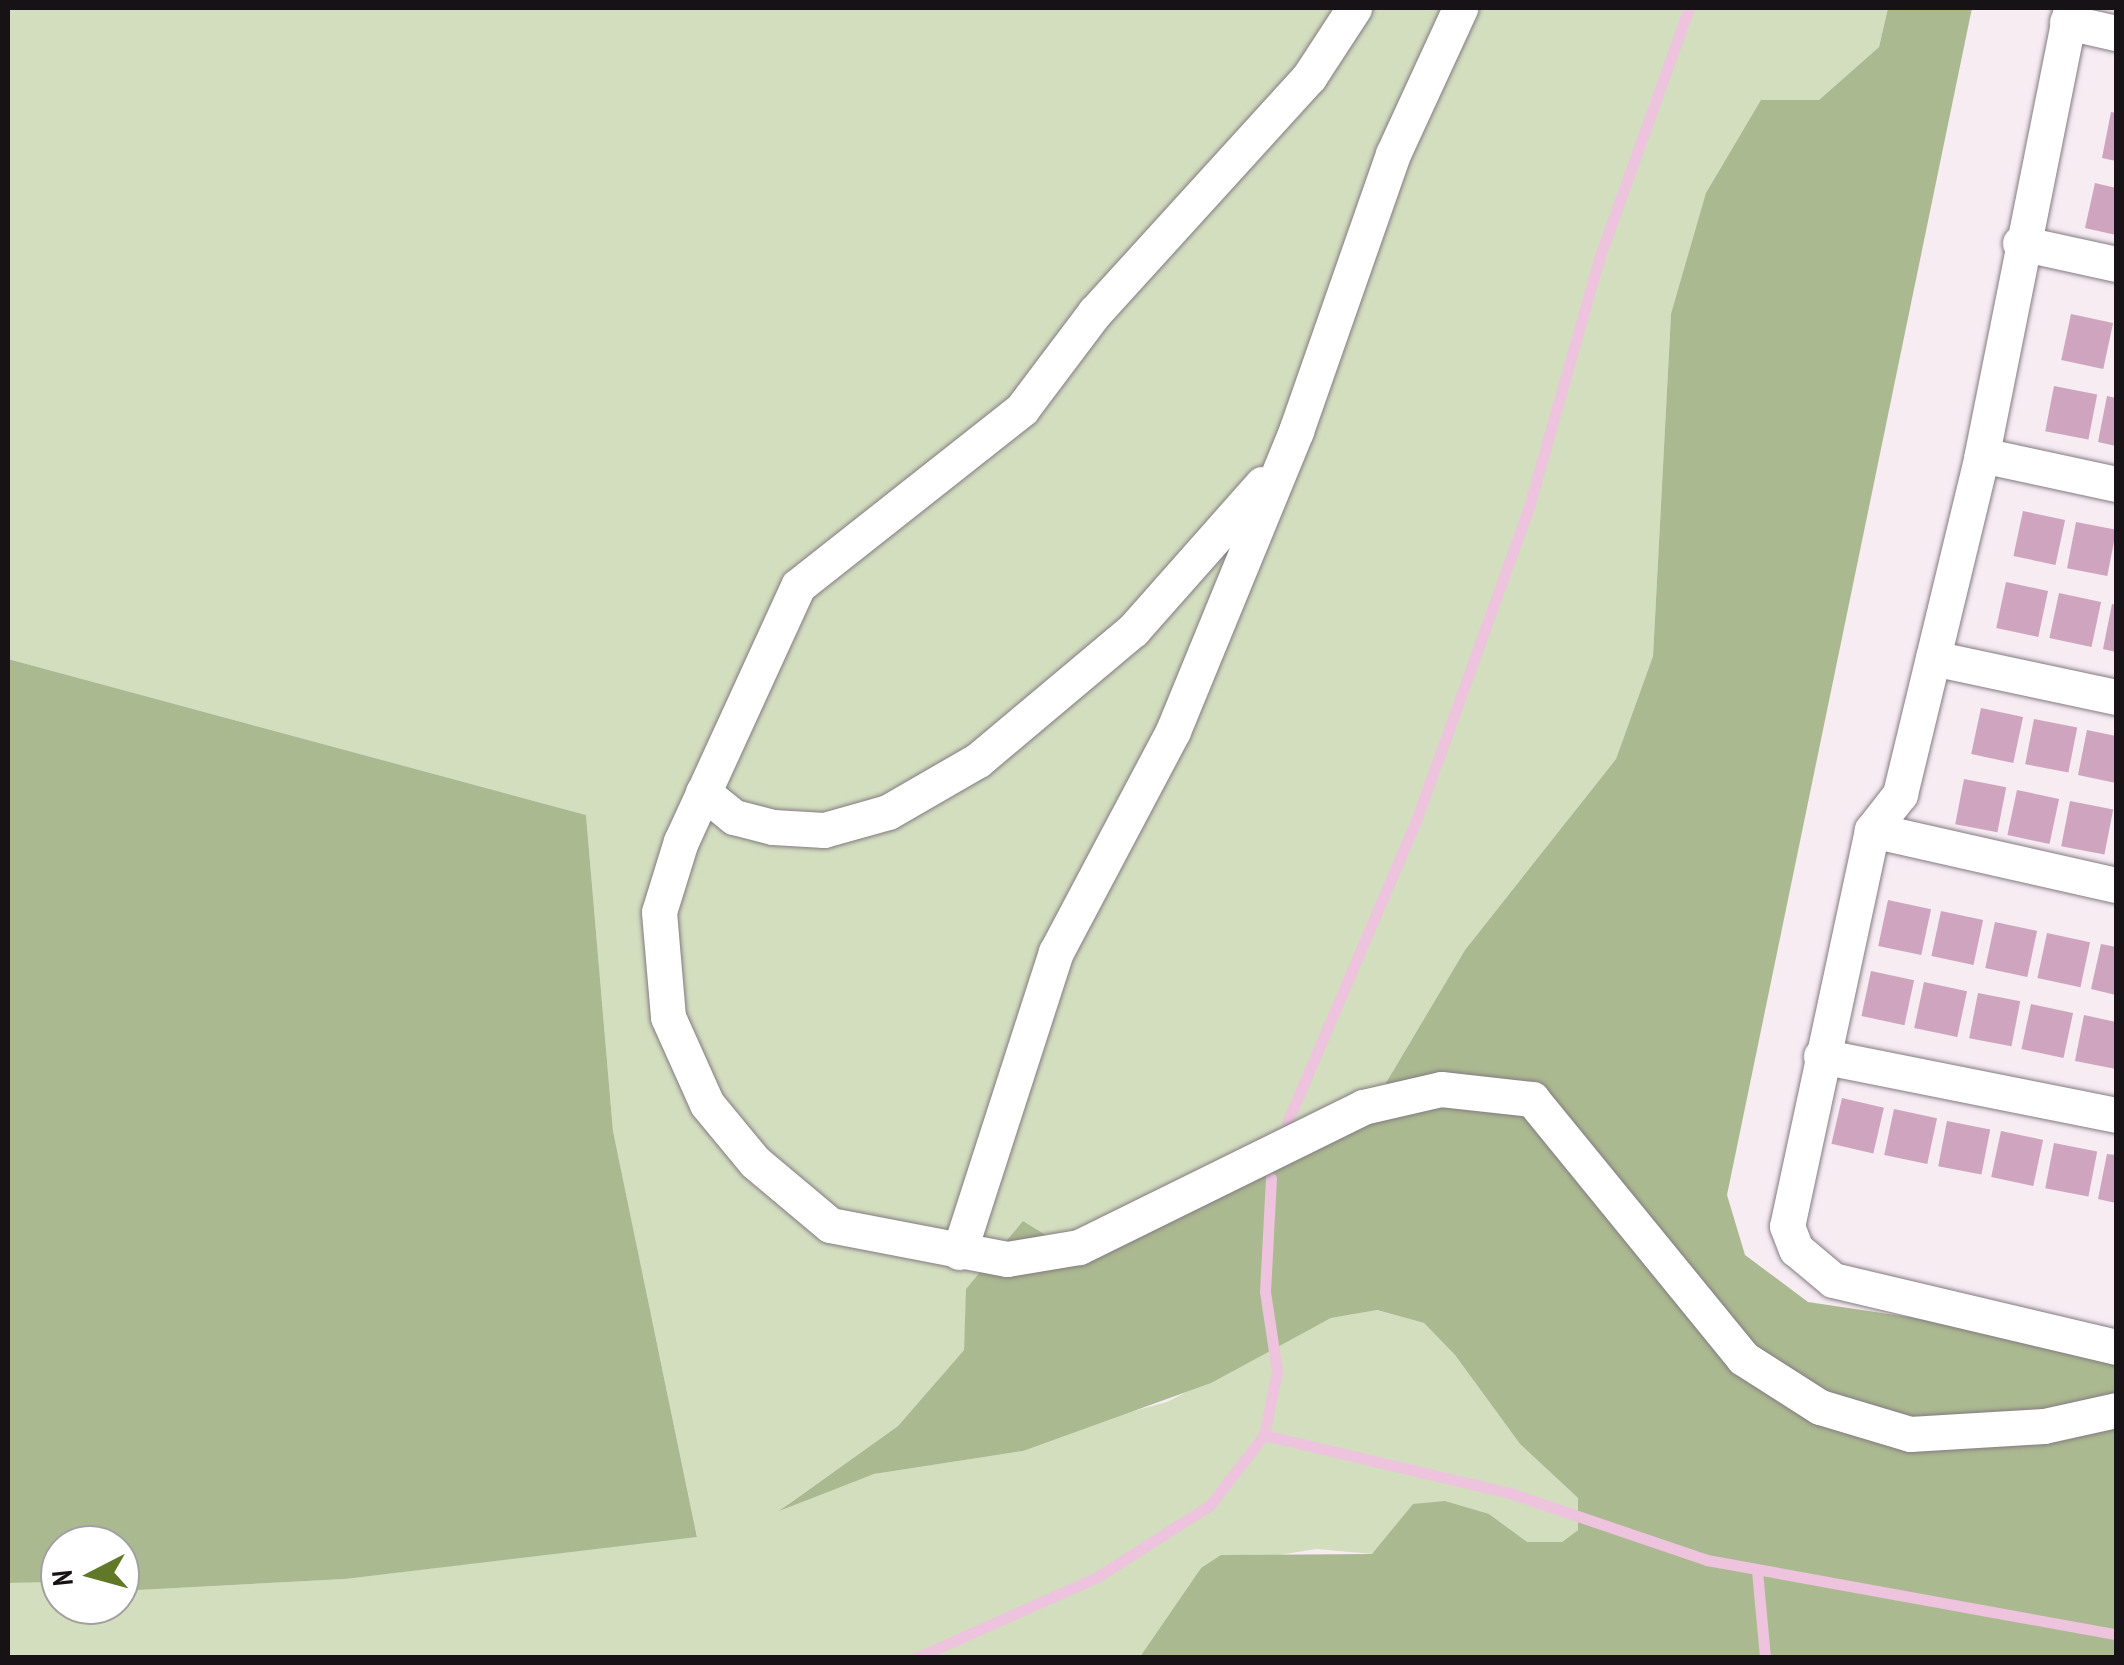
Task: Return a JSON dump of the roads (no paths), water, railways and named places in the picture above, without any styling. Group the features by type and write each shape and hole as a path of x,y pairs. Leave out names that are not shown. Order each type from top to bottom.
{"street":[{"path":"1354,8 1309,77 1095,312 1022,409 798,586 703,792 659,912 668,1017 708,1104 755,1162 830,1224 1007,1259 1078,1247 1363,1107 1441,1088 1532,1100 1743,1358 1820,1408 1910,1434 2044,1426 2116,1410"},
{"path":"959,1252 1056,952 1173,731 1288,452 1393,154 1460,8"},
{"path":"2116,34 2069,15 2020,243 1982,455 1900,794 1872,830 1786,1201 1787,1226 1812,1268 2116,1347"},
{"path":"2020,243 2116,264"},
{"path":"703,792 734,816 824,830 888,812 978,760 1133,630 1288,452"},
{"path":"1982,455 2116,484"},
{"path":"1933,658 2116,697"},
{"path":"1872,830 2116,885"},
{"path":"1820,1056 2116,1115"}],"waterway":[{"path":"1287,1123 1417,818 1528,510 1599,259 1689,8"},
{"path":"916,1658 1097,1577 1210,1505 1264,1435 1277,1371 1265,1292 1271,1178"},
{"path":"1264,1435 1513,1494 1707,1560 2116,1634"},
{"path":"1757,1571 1765,1658"}]}
